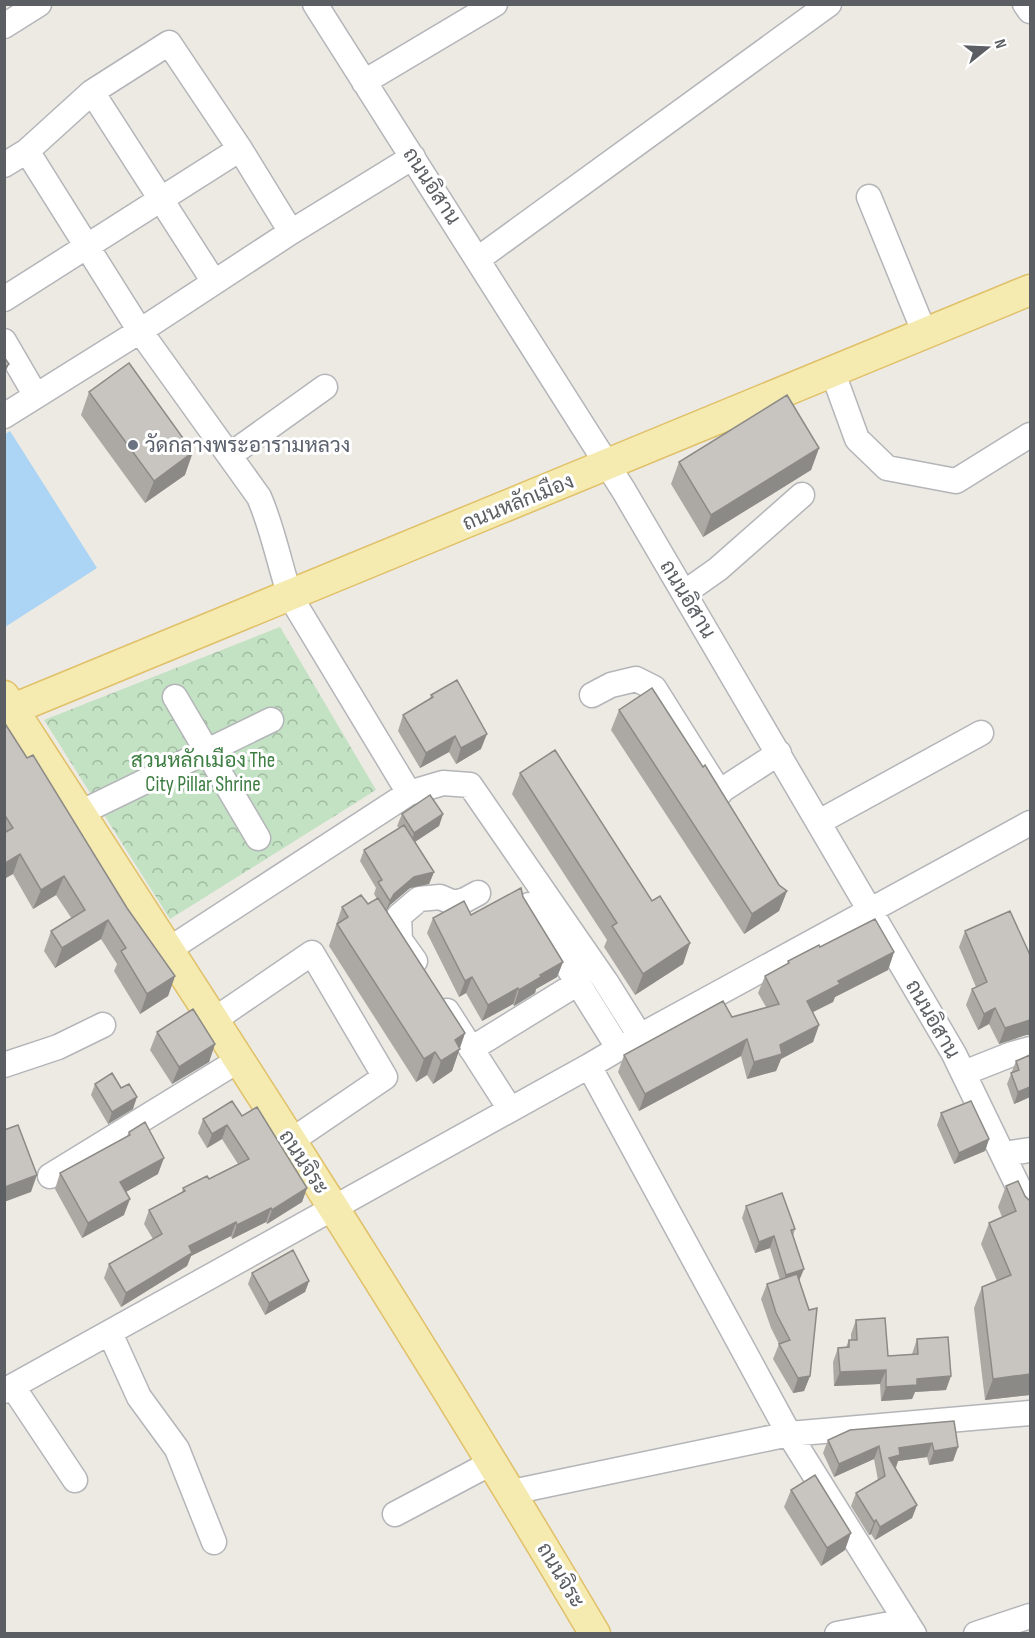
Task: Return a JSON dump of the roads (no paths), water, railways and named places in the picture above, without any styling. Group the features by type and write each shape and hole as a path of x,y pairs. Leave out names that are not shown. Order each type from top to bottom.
{"main road":[{"name":"ถนนหลักเมือง","path":"7,706 290,596 1030,290"},
{"name":"ถนนจิระ","path":"7,706 80,813 291,1141 512,1492 595,1634"}],"street":[{"path":"4,26 39,4"},
{"name":"ถนนอิสาน","path":"315,4 608,465 779,753 964,1073 1030,1211"},
{"path":"364,82 495,4"},
{"path":"478,259 830,4"},
{"path":"1025,4 1030,11"},
{"path":"4,165 27,151 92,92 169,43 291,232"},
{"path":"92,92 214,282"},
{"path":"4,299 240,150"},
{"path":"27,151 140,332 259,497 290,596 409,793"},
{"path":"4,416 140,332 291,232 413,157"},
{"path":"869,197 925,334"},
{"path":"4,340 36,396"},
{"path":"833,373 857,439 887,468 956,481 1030,435"},
{"path":"230,455 325,387"},
{"path":"684,593 718,569 802,495"},
{"path":"592,695 611,685 636,679 654,688 725,801 779,753"},
{"path":"175,697 258,838"},
{"path":"80,813 271,720"},
{"path":"819,822 981,733"},
{"path":"168,950 409,793 443,783 470,785 606,982 640,1036"},
{"path":"75,1480 9,1389 640,1036 1030,823"},
{"path":"478,893 454,903 440,897 419,899 399,916 400,940 510,1109"},
{"path":"529,905 619,1049"},
{"path":"214,1020 312,953 385,1077 291,1141"},
{"path":"471,1049 578,983"},
{"path":"4,1065 58,1047 103,1024"},
{"path":"964,1073 1030,1049"},
{"path":"50,1176 238,1060"},
{"path":"589,1066 789,1434 910,1627 837,1634"},
{"path":"1003,1154 1030,1150"},
{"path":"110,1333 139,1397 177,1449 214,1542"},
{"path":"512,1492 789,1434 1030,1413"},
{"path":"395,1514 493,1462"},
{"path":"976,1634 1030,1616"}],"water":[{"path":"10,431 97,568 5,627 4,435"}],"place":[{"name":"วัดกลางพระอารามหลวง","path":"133,445"}],"park label":[{"name":"สวนหลักเมือง The City Pillar Shrine","path":"203,772"}]}
